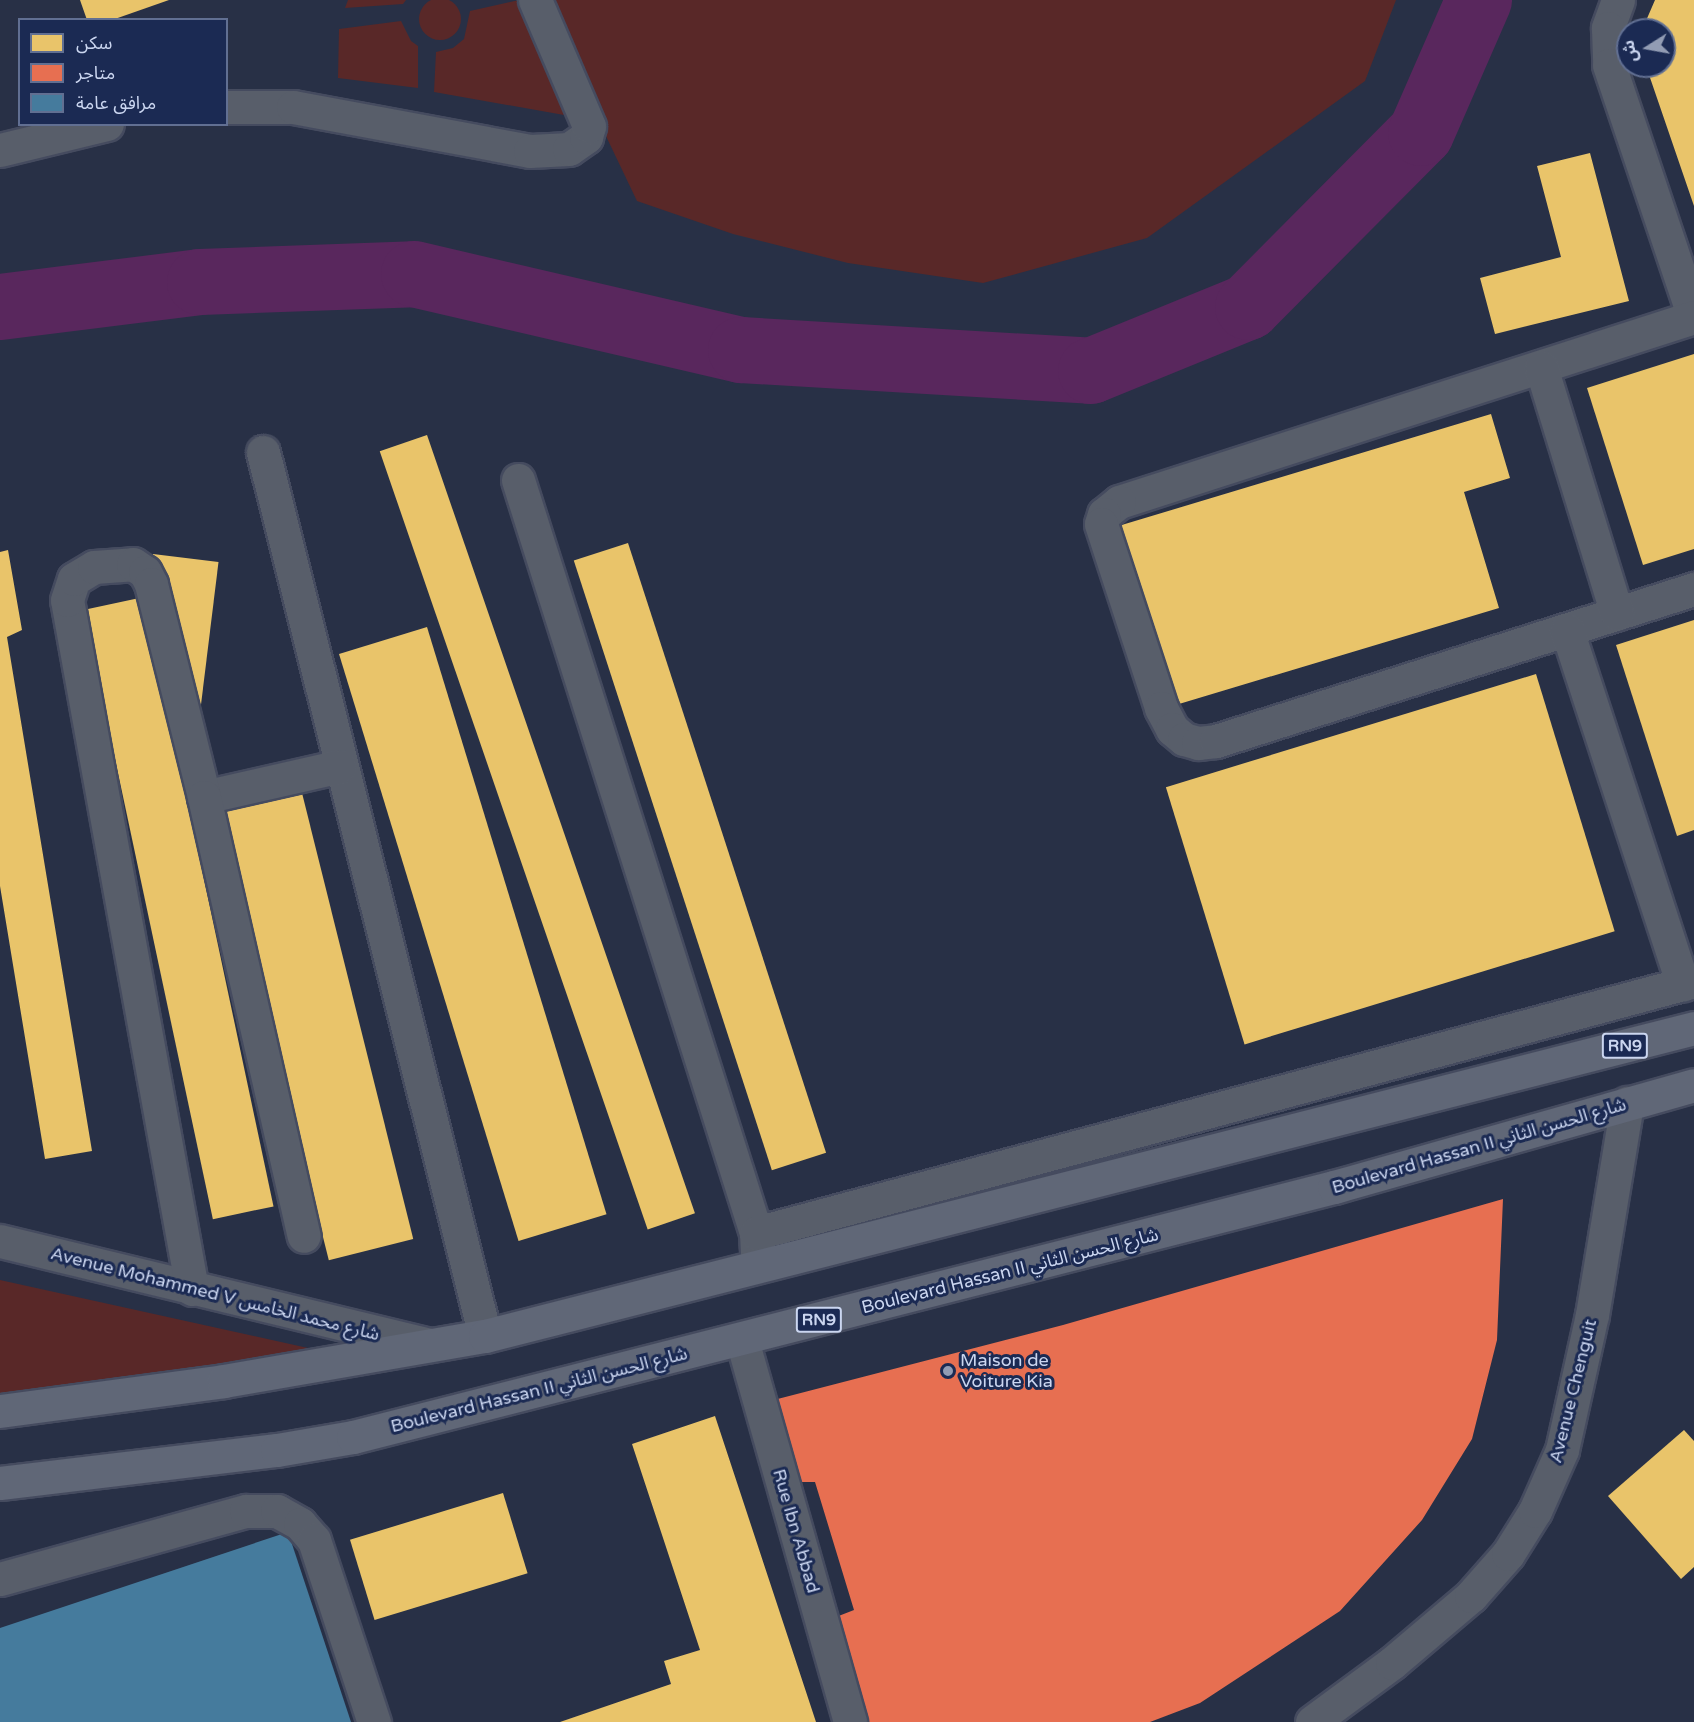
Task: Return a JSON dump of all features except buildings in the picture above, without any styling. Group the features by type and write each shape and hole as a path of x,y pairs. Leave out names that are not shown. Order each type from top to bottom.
{"main road":[{"name":"RN9","path":"0,1411 202,1385 485,1336 758,1269 1694,1028"},
{"name":"Boulevard Hassan II شارع الحسن الثاني","path":"0,1483 277,1450 352,1437 742,1340 1334,1187 1694,1084"}],"street":[{"path":"228,107 293,106 530,151 569,149 586,137 589,126 535,0"},
{"path":"1618,0 1608,28 1609,65 1694,317 1119,502 1104,514 1101,524 1161,708 1172,729 1184,739 1198,743 1216,741 1694,589"},
{"path":"0,150 99,126"},
{"path":"1541,367 1617,614"},
{"path":"263,452 485,1336"},
{"path":"518,480 756,1233 758,1269"},
{"path":"192,1289 67,600 67,590 84,572 117,563 134,564 146,572 204,797 304,1236"},
{"path":"756,1233 1689,982 1567,630"},
{"path":"204,797 340,766"},
{"name":"Avenue Chenguit","path":"1312,1722 1392,1663 1471,1596 1508,1554 1535,1511 1562,1450 1570,1416 1592,1315 1627,1103"},
{"name":"Avenue Mohammed V شارع محمد الخامس","path":"0,1241 430,1346"},
{"name":"Rue Ibn Abbad","path":"742,1340 850,1722"},
{"path":"0,1579 246,1511 277,1511 300,1524 314,1540 374,1722"}],"shaded area":[{"path":"348,0 406,0 403,4 345,8"},
{"path":"432,0 448,0 455,4 461,19 459,27 455,34 448,38 440,40 432,38 425,34 421,27 419,19 421,11 425,4"},
{"path":"519,0 569,106 564,115 434,92 436,52 453,48 464,39 470,11"},
{"path":"541,0 1396,0 1365,81 1147,238 983,283 848,263 733,234 637,201"},
{"path":"401,21 411,41 418,46 418,88 338,78 339,29"},
{"path":"0,1280 308,1348 305,1364 0,1406"}],"waterway":[{"path":"0,307 200,282 414,274 741,350 1091,371 1248,307 1421,133 1479,0"}],"place":[{"name":"Maison de Voiture Kia","path":"948,1371"}]}
